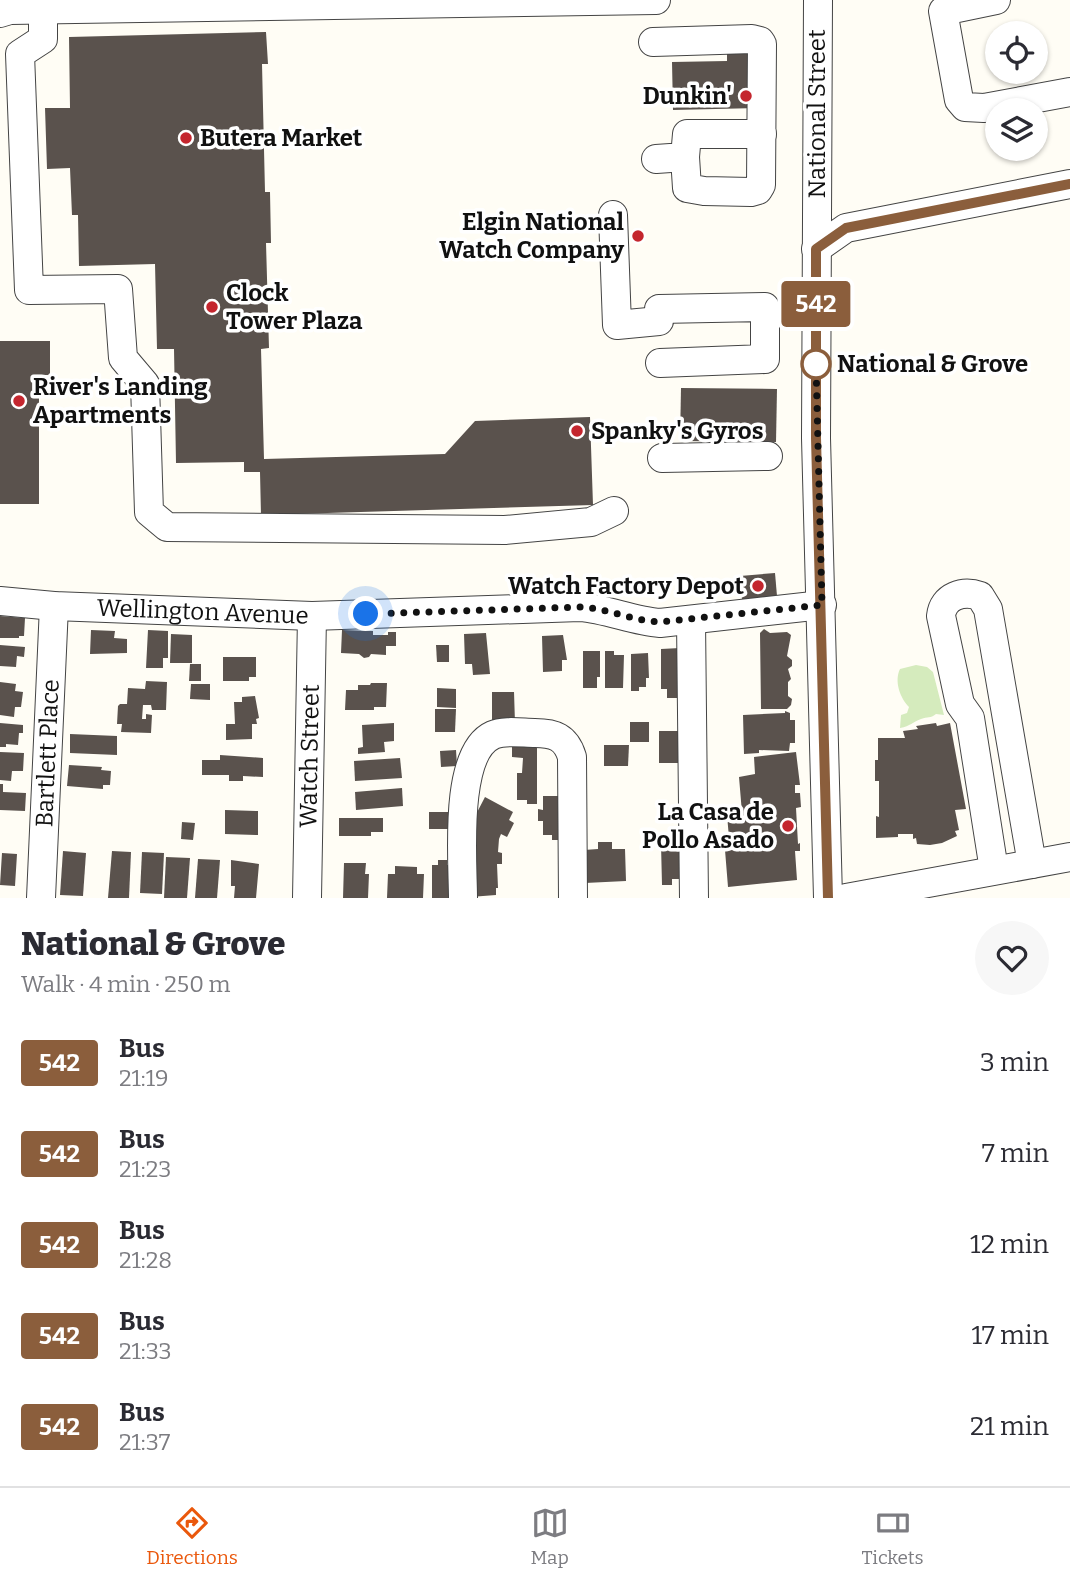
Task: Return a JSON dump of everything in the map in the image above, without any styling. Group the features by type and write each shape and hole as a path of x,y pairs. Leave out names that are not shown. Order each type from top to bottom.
{"street":[{"path":"0,13 10,10 656,0"},
{"name":"National Street","path":"818,0 816,438 828,898"},
{"path":"996,0 943,11 959,100 965,107 984,108 1070,92"},
{"path":"43,10 43,39 20,54 29,290 118,289 123,358 145,384 149,512 157,521 167,527 505,530 591,522 614,511"},
{"path":"653,41 760,41 762,134 762,179 758,190 704,191 687,188 687,134 762,134"},
{"path":"656,159 685,157"},
{"path":"816,249 846,228 1070,184"},
{"path":"613,215 617,325 659,315 765,307 765,359 660,363"},
{"path":"816,219 846,228"},
{"path":"662,458 768,456"},
{"path":"993,870 970,718 960,704 941,616 949,600 960,594 980,596 988,609 1032,864"},
{"name":"Wellington Avenue","path":"0,601 54,606 312,616 580,607 640,622 691,620 822,605"},
{"name":"Bartlett Place","path":"41,898 54,606"},
{"name":"Watch Street","path":"307,898 312,616"},
{"path":"691,620 694,898"},
{"path":"463,898 462,808 474,756 493,735 550,733 561,739 572,757 573,898"},
{"path":"846,898 896,894 993,870 1070,857"}],"green space":[{"path":"916,665 927,667 933,672 944,715 936,714 900,728 901,715 907,713 909,707 899,689 898,674 900,669"}],"building":[{"name":"Clock Tower Plaza","path":"266,32 268,64 262,64 265,192 270,192 271,243 266,243 269,348 261,349 264,459 445,454 475,421 590,417 593,505 261,515 260,472 244,472 244,462 176,463 174,349 157,349 155,264 79,266 78,215 72,215 70,168 47,169 45,108 70,108 69,37"},
{"path":"757,46 758,108 673,110 672,62 727,61 727,47"},
{"name":"River's Landing Apartments","path":"0,341 50,341 50,375 39,375 39,504 0,504"},
{"path":"681,388 777,389 776,442 680,441"},
{"name":"Watch Factory Depot","path":"775,573 777,596 742,600 740,576"},
{"path":"0,616 25,618 24,636 0,638"},
{"path":"764,629 770,633 787,632 791,635 787,656 792,660 792,666 788,669 791,679 788,682 788,696 792,699 787,709 761,709 760,633"},
{"path":"91,630 115,631 114,638 127,639 127,653 90,654"},
{"path":"148,630 168,631 168,658 163,658 163,668 146,668"},
{"path":"342,630 373,631 373,635 396,632 396,646 386,646 386,655 371,654 364,658 359,654 341,653"},
{"path":"486,633 490,674 473,675 472,664 465,664 464,634"},
{"path":"171,634 192,635 192,663 170,663"},
{"path":"563,635 567,660 562,660 562,671 543,672 542,636"},
{"path":"0,645 25,647 24,657 17,656 16,667 0,666"},
{"path":"436,645 449,645 449,662 437,662"},
{"path":"680,648 678,698 667,698 667,689 661,689 661,649"},
{"path":"583,651 600,651 600,677 597,677 597,688 583,688"},
{"path":"605,651 624,655 623,688 605,688"},
{"path":"648,653 649,678 646,678 646,687 631,691 631,654"},
{"path":"223,657 256,657 256,677 249,677 249,681 223,681"},
{"path":"190,664 201,664 201,681 189,681"},
{"path":"146,681 167,682 166,710 152,710 151,705 143,705 142,719 146,719 146,714 152,715 151,733 121,732 122,724 117,724 118,706 127,704 128,688 145,689"},
{"path":"0,682 16,684 15,691 23,692 21,707 15,707 14,717 0,715"},
{"path":"387,683 386,707 374,707 374,710 345,710 346,690 358,690 358,685"},
{"path":"191,684 210,684 210,700 190,699"},
{"path":"437,688 456,689 456,708 437,707"},
{"path":"492,692 514,692 515,723 492,723"},
{"path":"255,696 259,718 256,719 257,724 252,724 252,739 226,740 226,724 235,724 234,702 242,702 242,697"},
{"path":"435,709 456,709 455,732 435,732"},
{"path":"785,711 790,713 790,720 795,720 795,743 790,743 789,751 759,750 759,753 744,754 743,715"},
{"path":"630,722 649,722 649,742 630,742"},
{"path":"0,723 23,725 18,745 6,744 6,747 0,747"},
{"path":"394,723 394,741 384,742 385,752 358,754 358,748 363,747 362,725"},
{"path":"936,723 937,726 950,723 966,809 955,810 959,830 955,831 957,836 930,845 917,844 913,834 876,838 876,816 879,817 879,781 875,781 878,738 905,738 903,731"},
{"path":"659,731 680,731 678,763 659,763"},
{"path":"70,734 117,736 117,755 70,753"},
{"path":"519,740 537,741 537,804 517,800 517,773 522,773 523,758 512,757 512,747 519,747"},
{"path":"604,745 629,745 628,766 604,766"},
{"path":"456,750 457,766 441,767 440,751"},
{"path":"0,752 24,753 23,771 12,771 11,781 0,780"},
{"path":"796,752 800,785 795,785 795,793 800,793 801,807 796,808 798,844 800,843 800,851 795,851 797,880 728,887 725,850 730,849 727,815 742,813 739,777 755,774 754,757"},
{"path":"220,755 263,758 263,777 243,776 243,781 229,781 229,775 202,775 202,760 220,760"},
{"path":"400,758 402,778 355,781 354,761"},
{"path":"69,765 102,767 101,770 111,771 110,785 103,785 103,789 67,786"},
{"path":"0,784 3,784 3,792 26,793 25,811 0,810"},
{"path":"402,788 403,806 356,810 355,792"},
{"path":"543,796 569,796 567,840 552,840 552,835 543,835 543,821 538,821 538,809 543,810"},
{"path":"485,797 513,812 509,820 514,823 507,837 501,834 499,839 498,852 502,853 502,864 497,864 496,895 470,897 471,824"},
{"path":"225,810 258,811 258,835 225,834"},
{"path":"429,812 458,812 458,829 429,829"},
{"path":"339,818 383,818 383,832 371,832 371,836 339,836"},
{"path":"182,822 195,823 193,840 181,839"},
{"path":"598,842 612,842 612,849 625,849 626,881 585,883 584,850 598,849"},
{"path":"684,843 685,879 672,879 672,885 662,885 661,844"},
{"path":"63,851 86,853 83,896 60,895"},
{"path":"112,851 131,852 129,898 108,898"},
{"path":"142,852 164,853 162,894 140,893"},
{"path":"2,853 17,854 15,886 0,885"},
{"path":"166,857 190,858 187,898 164,898"},
{"path":"198,859 220,860 217,898 195,898"},
{"path":"231,860 259,864 256,898 234,898"},
{"path":"438,860 447,860 449,865 452,898 432,898 432,865 438,865"},
{"path":"344,863 366,863 365,874 369,874 368,898 343,898"},
{"path":"395,866 417,867 417,874 424,874 423,898 387,898 388,874 395,874"}],"bus line":[{"name":"542","path":"828,898 816,438 816,249 846,228 1070,184"}],"place":[{"name":"Dunkin'","path":"746,96"},
{"name":"Butera Market","path":"186,138"},
{"name":"Elgin National Watch Company","path":"638,236"},
{"name":"Clock Tower Plaza","path":"212,307"},
{"name":"National & Grove","path":"816,364"},
{"name":"River's Landing Apartments","path":"19,401"},
{"name":"Spanky's Gyros","path":"577,431"},
{"name":"Watch Factory Depot","path":"758,586"},
{"name":"La Casa de Pollo Asado","path":"788,826"}],"route":[{"path":"366,614 580,607 640,622 678,622 822,605 816,364"}]}
